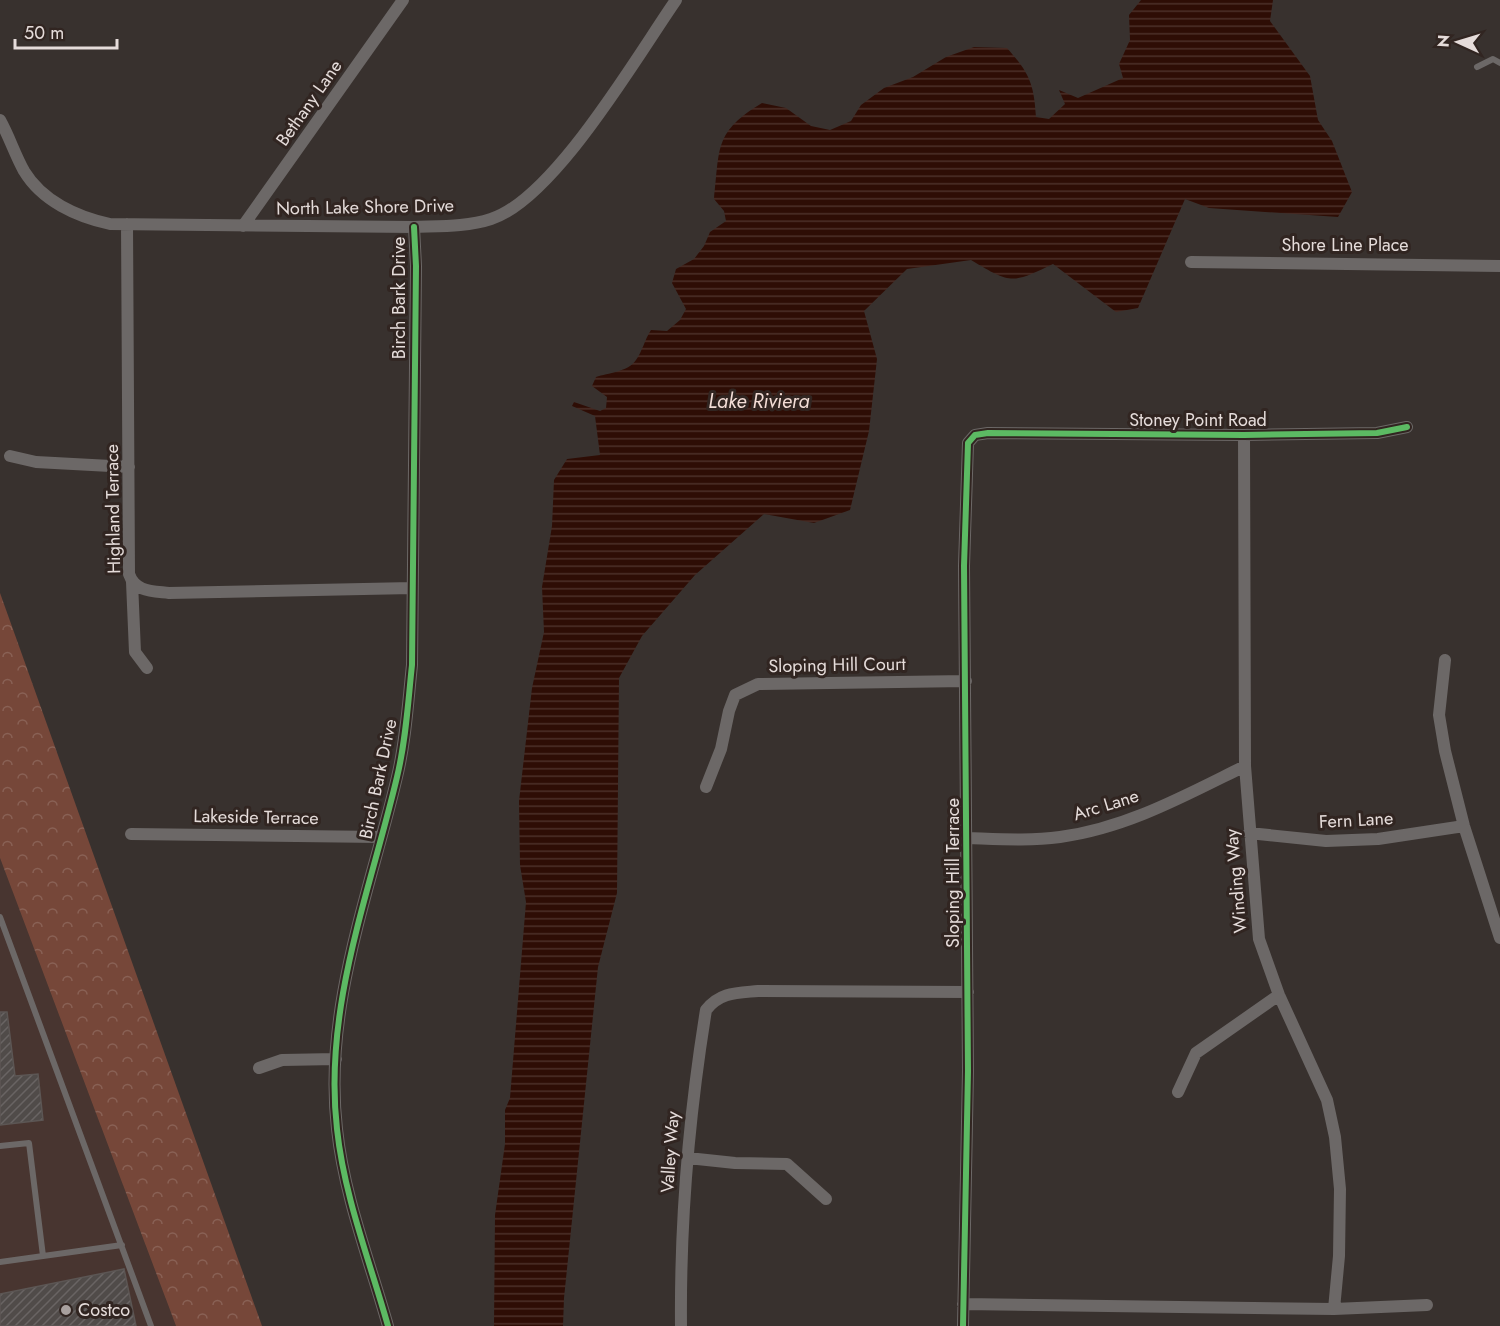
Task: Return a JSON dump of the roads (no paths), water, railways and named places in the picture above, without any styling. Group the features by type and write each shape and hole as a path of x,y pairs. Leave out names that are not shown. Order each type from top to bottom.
{"street":[{"name":"Bethany Lane","path":"243,226 403,0"},
{"name":"North Lake Shore Drive","path":"0,120 25,172 48,198 86,219 110,224 414,227 461,225 492,219 515,206 544,184 575,146 676,0"},
{"name":"Highland Terrace","path":"127,224 129,574 132,582 138,588 169,593 412,588"},
{"name":"Birch Bark Drive","path":"388,1326 350,1195 337,1128 336,1059 342,999 360,915 398,776 406,730 412,665 416,266 414,227"},
{"name":"Shore Line Place","path":"1191,262 1500,266"},
{"name":"Stoney Point Road","path":"988,434 1377,433 1407,427"},
{"name":"Sloping Hill Terrace","path":"963,1326 968,992 964,566 968,443 975,435 988,434"},
{"name":"Winding Way","path":"1244,435 1245,766 1259,939 1279,995 1327,1100 1335,1137 1340,1189 1339,1256 1334,1309"},
{"path":"10,456 36,462 129,467"},
{"path":"132,582 135,652 147,668"},
{"path":"1445,660 1439,715 1445,751 1464,826 1500,938"},
{"name":"Sloping Hill Court","path":"706,787 721,749 735,695 745,689 758,684 966,681"},
{"name":"Arc Lane","path":"968,838 1017,840 1061,837 1105,826 1138,817 1245,766"},
{"name":"Fern Lane","path":"1249,833 1326,841 1378,838 1464,826"},
{"name":"Lakeside Terrace","path":"131,834 381,837"},
{"name":"Valley Way","path":"681,1326 681,1257 693,1095 706,1010 714,999 728,994 758,992 968,992"},
{"path":"1178,1092 1196,1053 1279,995"},
{"path":"259,1068 282,1060 336,1059"},
{"path":"688,1158 735,1163 787,1164 826,1199"},
{"path":"963,1304 1334,1309 1427,1305"}],"lane":[{"path":"1477,68 1493,59 1500,63"},
{"path":"0,917 151,1326"},
{"path":"0,1146 28,1143 43,1256"},
{"path":"0,1262 122,1245"}],"water":[{"name":"Lake Riviera","path":"1141,0 1273,0 1270,21 1310,76 1318,120 1332,141 1352,192 1338,217 1209,208 1185,199 1138,308 1116,312 1053,264 1029,275 1012,278 995,274 971,260 907,269 864,311 877,359 869,431 850,510 814,523 764,514 695,575 642,636 619,678 617,893 598,967 563,1326 494,1326 495,1215 505,1144 505,1110 510,1098 526,902 520,865 519,801 532,688 544,632 542,587 552,526 554,480 567,459 600,455 595,416 572,406 574,402 600,411 606,408 607,397 592,386 596,377 628,367 638,357 651,330 667,331 680,320 686,309 672,283 676,269 694,259 704,246 710,232 726,221 724,211 714,199 719,153 727,132 746,113 762,103 786,108 811,126 830,130 851,121 861,105 884,88 913,77 946,57 974,47 1007,48 1029,79 1034,95 1036,117 1049,119 1065,104 1059,90 1078,98 1123,78 1119,64 1130,40 1129,15"}],"place":[{"name":"Costco","path":"66,1310"}]}
